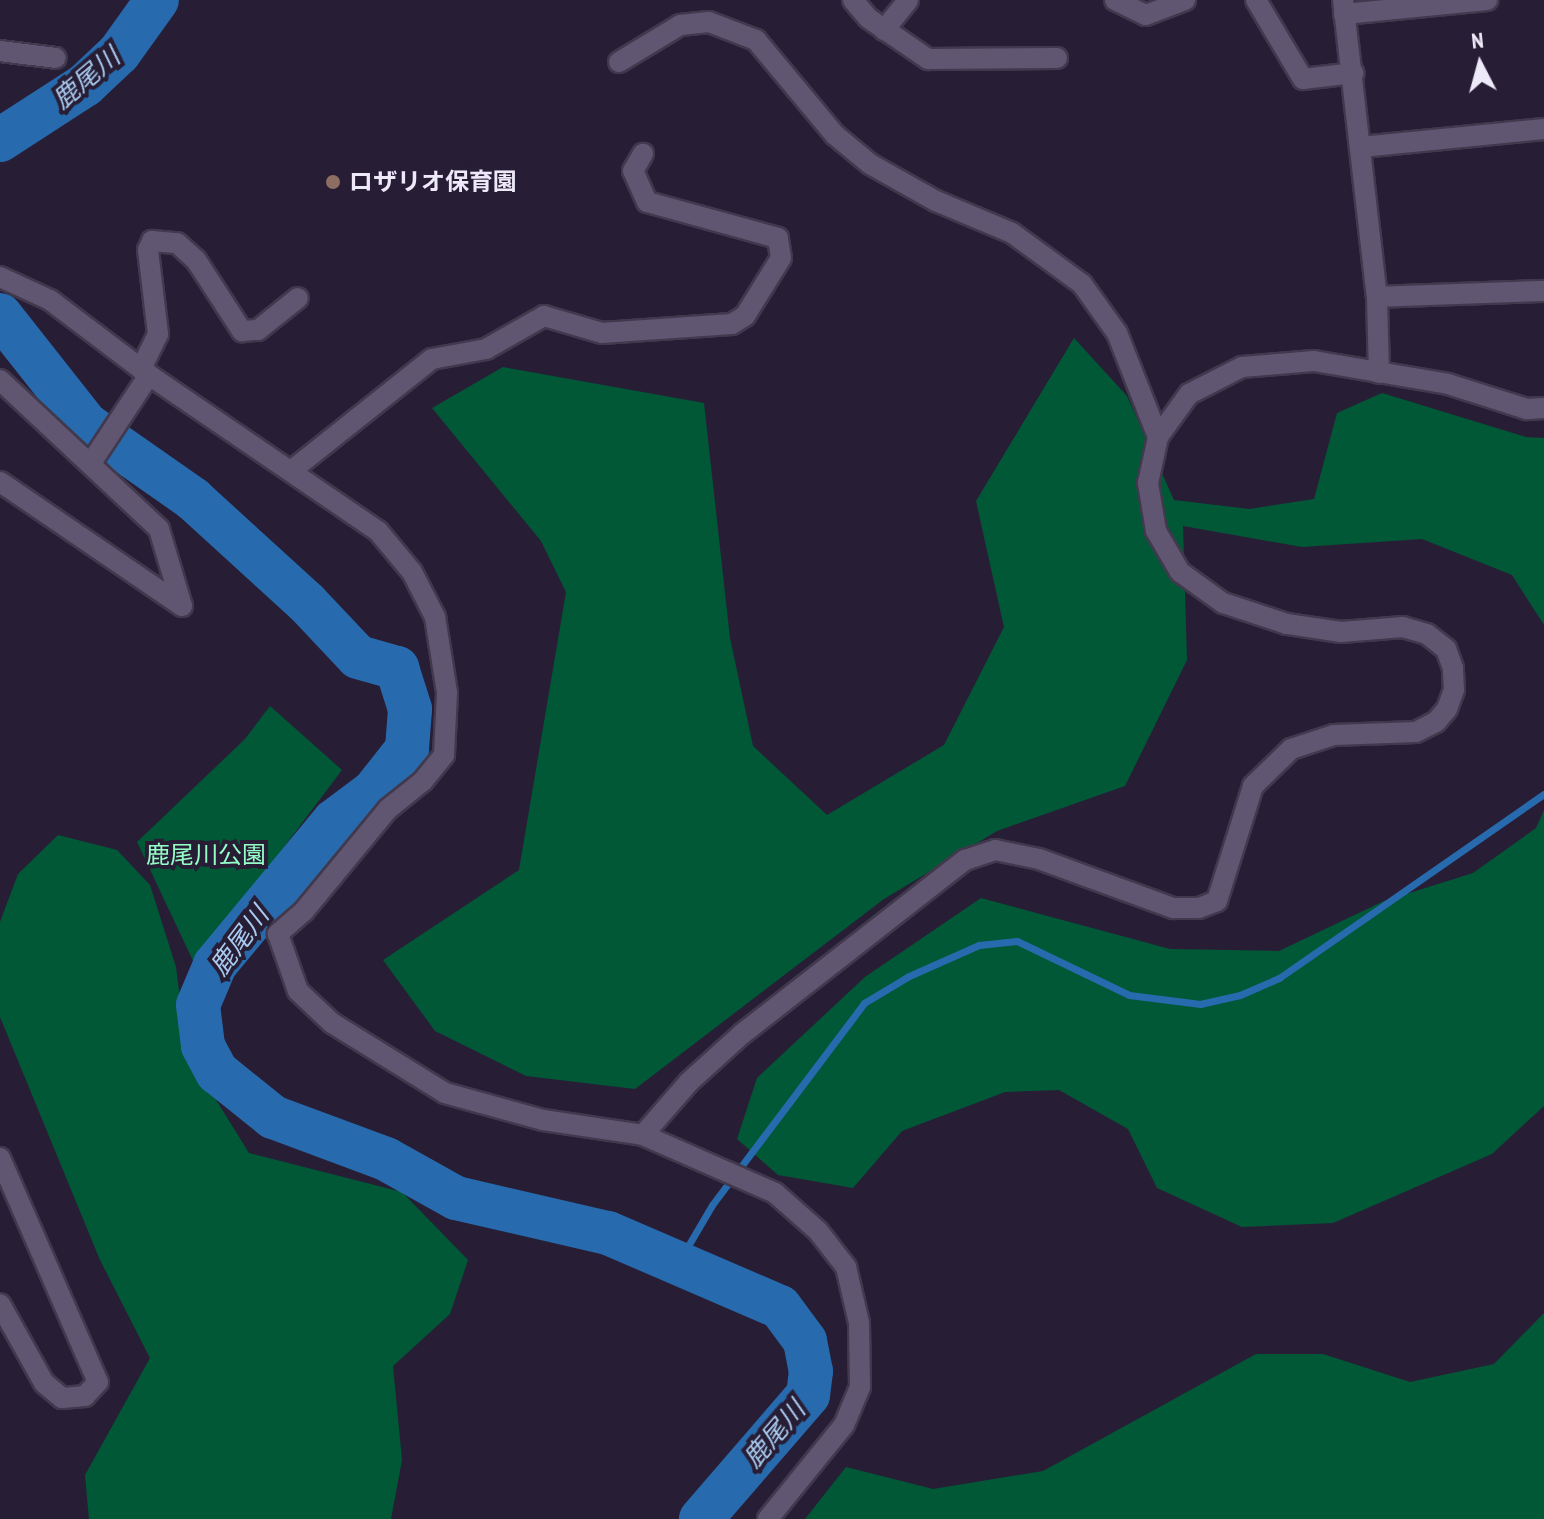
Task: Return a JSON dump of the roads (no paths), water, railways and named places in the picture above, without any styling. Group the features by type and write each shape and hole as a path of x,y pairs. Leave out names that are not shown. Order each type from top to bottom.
{"street":[{"path":"853,0 884,30 928,59 1057,58"},
{"path":"884,30 908,0"},
{"path":"1115,0 1146,15 1185,0"},
{"path":"1256,0 1303,79 1354,73"},
{"path":"1379,373 1377,297 1354,73 1344,7 1487,0"},
{"path":"619,62 680,25 709,22 756,40 835,135 870,164 936,201 1012,233 1082,284 1117,333 1158,437"},
{"path":"0,51 56,58"},
{"path":"1361,147 1544,129"},
{"path":"291,471 432,359 486,349 544,316 602,333 732,324 745,316 781,258 778,238 647,202 633,171 643,154"},
{"path":"91,463 123,414 145,372 158,334 148,250 152,241 177,243 196,260 242,331 258,330 298,298"},
{"path":"2,278 50,300 145,372 378,531 425,591 443,656 448,725 444,755 430,773 388,809 304,911 278,934 298,991 332,1023 445,1093 543,1120 643,1135 775,1193 818,1231 846,1267 862,1362 860,1387 844,1425 768,1519"},
{"path":"1377,297 1544,291"},
{"path":"643,1135 689,1082 742,1034 965,860 995,850 1039,859 1173,908 1199,908 1217,901 1253,786 1291,749 1334,735 1416,732 1436,722 1447,709 1454,690 1453,668 1446,649 1427,634 1403,627 1341,632 1287,624 1223,603 1180,572 1152,513 1148,483 1158,437 1189,394 1242,367 1314,361 1448,384 1527,409 1544,408"},
{"path":"0,380 159,529 182,606 0,482"},
{"path":"0,1158 98,1382 85,1396 62,1398 44,1383 0,1304"}],"waterway":[{"name":"鹿尾川","path":"0,140 85,85 119,53 157,0"},
{"name":"鹿尾川","path":"0,315 86,424 193,499 307,603 358,657 397,668 410,709 407,749 374,791 334,821 215,965 198,1005 203,1046 217,1072 273,1117 386,1159 456,1198 608,1233 780,1307 805,1341 811,1371 808,1395 701,1519"},
{"path":"678,1263 712,1205 864,1003 909,976 979,945 1017,941 1129,995 1200,1004 1240,995 1279,978 1544,794"}],"place":[{"name":"ロザリオ保育園","path":"333,182"}],"park label":[{"name":"鹿尾川公園","path":"206,855"}]}
